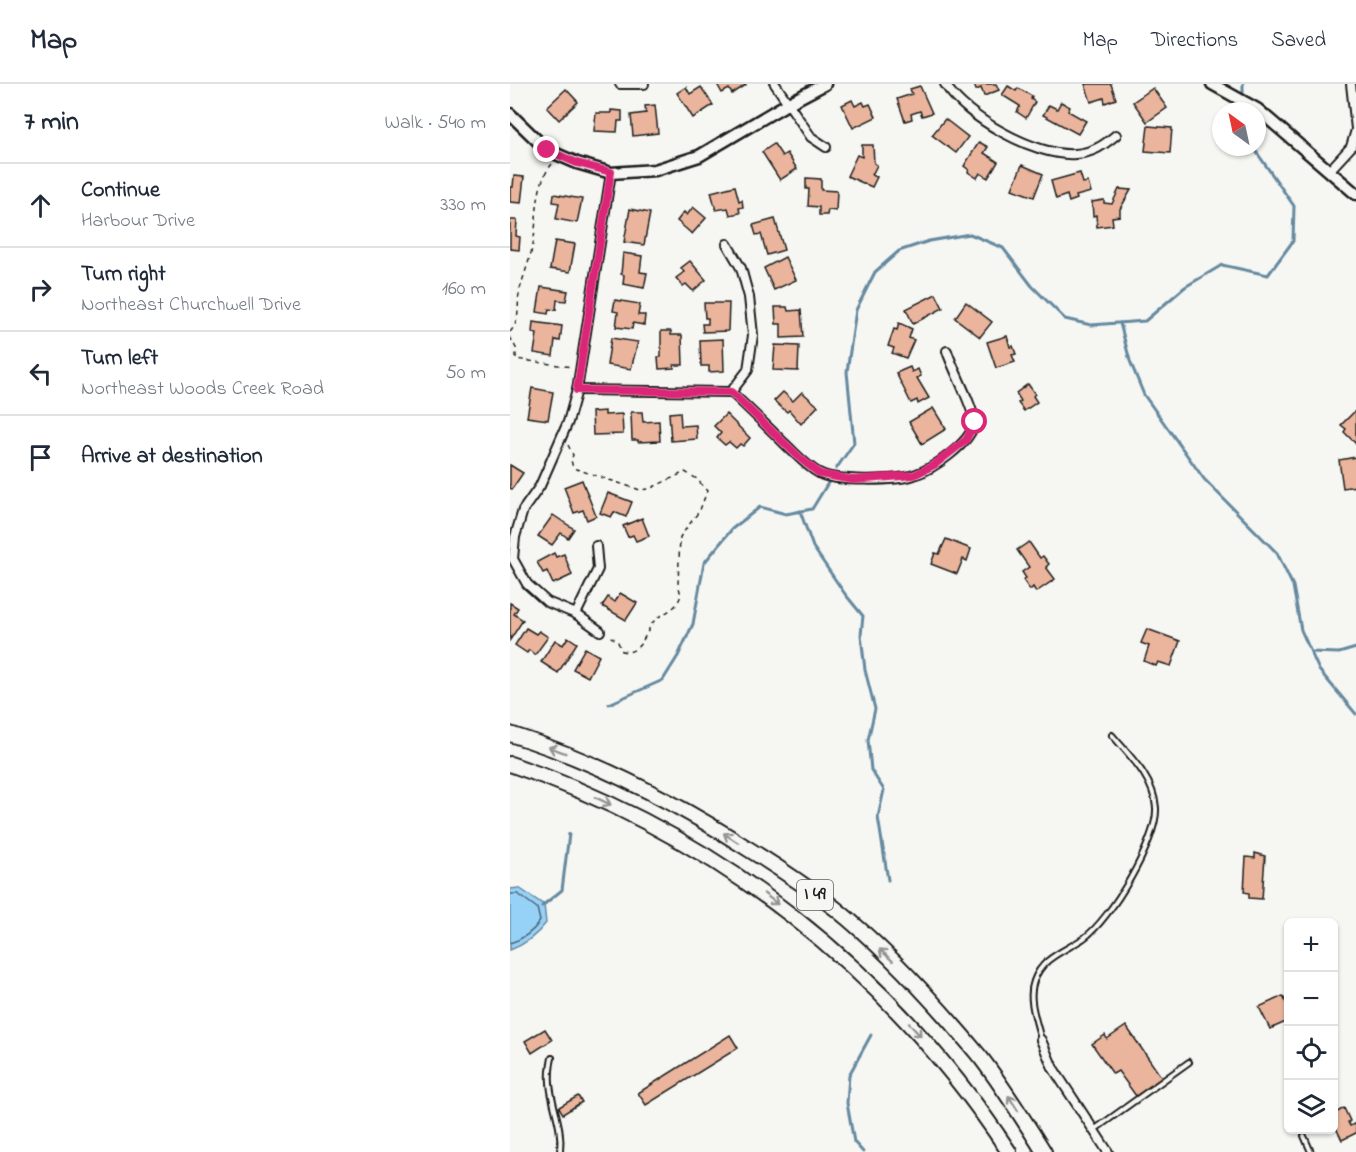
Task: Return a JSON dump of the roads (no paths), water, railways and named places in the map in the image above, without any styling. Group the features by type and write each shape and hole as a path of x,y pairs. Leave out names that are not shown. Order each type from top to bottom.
{"highway":[{"name":"I 49","path":"510,734 588,762 699,817 836,909 896,964 980,1058 1003,1088 1044,1152"},
{"name":"I 49","path":"510,764 584,792 630,814 700,851 763,893 826,942 883,996 957,1079 1009,1152"}],"street":[{"path":"620,84 644,84"},
{"path":"775,84 811,137 826,147"},
{"path":"511,119 547,150 577,163 611,172 655,170 699,156 825,84"},
{"path":"945,84 953,97 975,117 1019,140 1048,151 1075,154 1099,149 1116,135"},
{"path":"1212,84 1257,109 1356,194"},
{"path":"1329,171 1351,147 1356,130 1351,84"},
{"path":"600,631 576,614 547,602 527,584 513,559 515,537 523,510 540,486 568,422 577,390 611,172"},
{"path":"727,244 741,268 749,297 753,334 748,370 731,392"},
{"path":"577,390 731,392 801,459 820,474 853,480 914,475 934,465 966,440 975,422 971,406 946,351"},
{"path":"576,614 598,569 596,546"},
{"path":"1041,1040 1053,1068 1108,1152"}],"lane":[{"path":"1041,1040 1032,1000 1033,982 1046,960 1084,938 1100,924 1115,904 1148,844 1153,830 1156,809 1151,788 1140,768 1112,735"},
{"path":"552,1058 549,1081 560,1131 560,1152"},
{"path":"1094,1130 1189,1062"},
{"path":"1304,1136 1311,1152"}],"water":[{"path":"519,888 544,905 546,923 530,939 510,950 510,889"}],"waterway":[{"path":"1243,84 1243,93"},
{"path":"836,469 854,443 847,372 856,310 875,272 899,251 929,241 970,234 1003,248 1032,286 1065,319 1091,325 1145,321 1185,287 1222,265 1268,275 1293,241 1294,206 1259,156"},
{"path":"1120,323 1130,361 1144,395 1204,479 1277,553 1293,586 1301,630 1319,670 1356,714"},
{"path":"609,704 663,680 678,656 693,624 704,563 732,529 760,507 786,514 812,509 828,483"},
{"path":"800,511 813,547 863,616 861,635 865,670 875,709 868,740 871,770 884,790 878,817 888,880"},
{"path":"1311,652 1339,653 1356,648"},
{"path":"542,906 562,890 569,834"},
{"path":"863,1152 854,1142 847,1103 849,1075 871,1035"}]}
